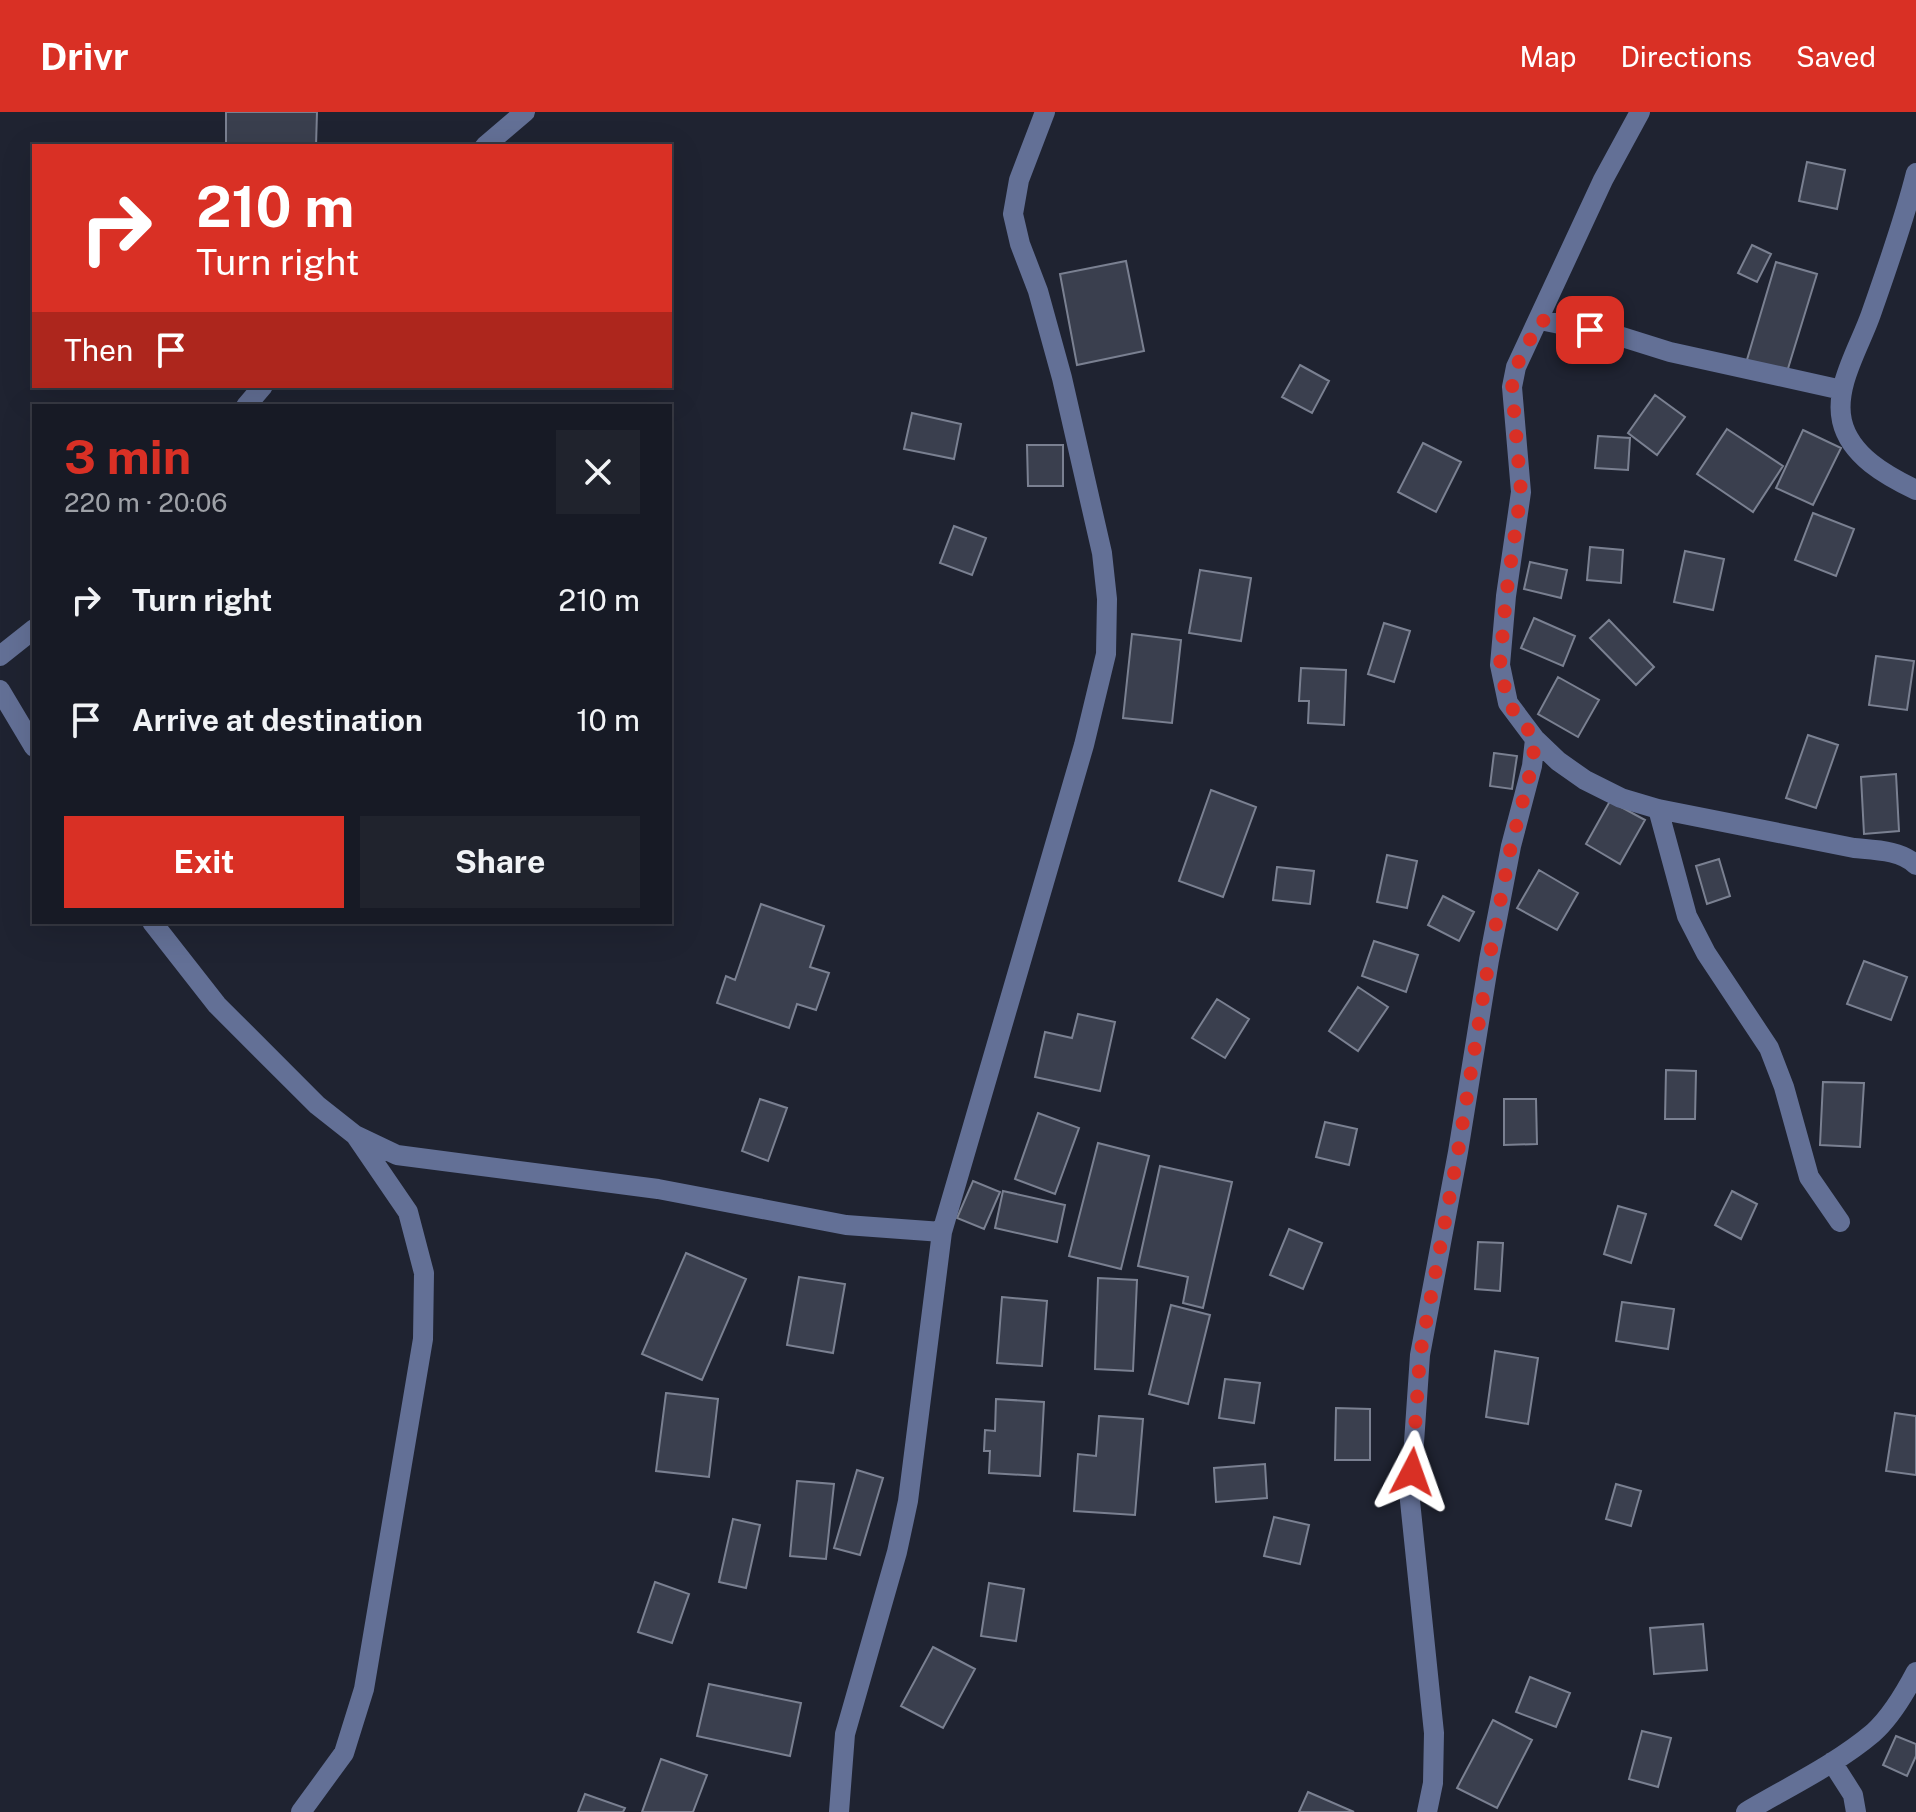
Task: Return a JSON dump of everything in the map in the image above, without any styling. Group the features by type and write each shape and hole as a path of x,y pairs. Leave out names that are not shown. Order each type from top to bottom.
{"street":[{"path":"487,144 525,112"},
{"path":"839,1812 845,1734 897,1552 908,1501 942,1232 1084,745 1106,654 1107,599 1102,553 1062,378 1013,214 1019,180 1045,112"},
{"path":"1640,112 1603,180 1516,367 1512,387 1521,492 1500,665 1508,703 1535,739 1585,780 1621,798 1658,809 1886,852 1910,859 1916,865"},
{"path":"1916,173 1876,300 1842,390 1842,421 1859,453 1886,476 1916,490"},
{"path":"1540,320 1842,390"},
{"path":"248,404 261,388"},
{"path":"0,656 32,631"},
{"path":"0,690 32,744"},
{"path":"1427,1812 1433,1783 1434,1733 1410,1501 1420,1355 1492,946 1511,846 1532,766 1535,739"},
{"path":"1658,809 1687,916 1706,953 1769,1048 1784,1087 1809,1177 1840,1222"},
{"path":"154,924 217,1005 317,1105 355,1135 397,1155 658,1189 846,1225 942,1232"},
{"path":"301,1812 344,1753 364,1689 423,1339 424,1273 408,1212 355,1135"},
{"path":"1746,1812 1832,1762 1875,1731 1905,1693 1916,1672"},
{"path":"1832,1762 1853,1795 1856,1812"}],"building":[{"path":"226,112 317,112 316,144 226,144"},
{"path":"1807,162 1845,170 1837,209 1799,201"},
{"path":"1752,245 1771,254 1757,282 1738,273"},
{"path":"1126,261 1144,351 1077,365 1060,274"},
{"path":"1776,262 1817,274 1786,375 1746,363"},
{"path":"1300,365 1329,381 1312,413 1282,397"},
{"path":"1655,395 1685,417 1657,455 1628,433"},
{"path":"912,413 961,424 954,459 904,449"},
{"path":"1727,429 1783,466 1753,512 1697,474"},
{"path":"1803,430 1841,448 1813,505 1776,488"},
{"path":"1598,436 1630,438 1628,470 1595,468"},
{"path":"1423,443 1461,462 1436,512 1398,492"},
{"path":"1027,445 1063,445 1063,486 1028,486"},
{"path":"1813,513 1854,529 1836,576 1795,560"},
{"path":"954,526 986,538 972,575 940,563"},
{"path":"1590,547 1623,550 1621,583 1587,580"},
{"path":"1685,551 1724,559 1713,610 1674,602"},
{"path":"1530,562 1567,570 1561,598 1524,589"},
{"path":"1200,570 1251,578 1241,641 1189,633"},
{"path":"1534,618 1575,636 1563,666 1521,648"},
{"path":"1609,620 1654,667 1636,685 1590,638"},
{"path":"1384,623 1410,631 1394,682 1368,674"},
{"path":"1132,634 1181,640 1172,723 1123,718"},
{"path":"1876,656 1914,661 1907,710 1869,705"},
{"path":"1301,668 1346,670 1344,725 1308,723 1309,701 1299,701"},
{"path":"1558,677 1599,700 1578,737 1538,714"},
{"path":"1808,735 1838,745 1816,808 1786,798"},
{"path":"1494,753 1517,756 1512,789 1490,786"},
{"path":"1896,774 1899,831 1864,834 1861,777"},
{"path":"1211,790 1256,807 1223,897 1179,881"},
{"path":"1610,801 1645,820 1620,864 1586,844"},
{"path":"1387,855 1417,861 1407,908 1377,902"},
{"path":"1719,859 1730,896 1707,904 1696,866"},
{"path":"1277,867 1314,871 1310,904 1273,900"},
{"path":"1539,870 1578,893 1557,930 1517,908"},
{"path":"1443,896 1474,912 1459,941 1428,925"},
{"path":"761,904 824,926 810,967 829,973 816,1010 797,1004 789,1028 717,1003 726,976 735,980"},
{"path":"1374,941 1418,955 1406,992 1362,976"},
{"path":"1864,961 1907,977 1891,1020 1847,1004"},
{"path":"1358,987 1388,1007 1358,1051 1329,1031"},
{"path":"1217,999 1249,1019 1225,1058 1192,1038"},
{"path":"1078,1014 1115,1022 1100,1091 1035,1077 1045,1032 1072,1038"},
{"path":"1666,1070 1696,1071 1695,1119 1665,1119"},
{"path":"1823,1082 1864,1083 1860,1147 1820,1145"},
{"path":"760,1099 787,1108 768,1161 742,1151"},
{"path":"1504,1099 1536,1099 1537,1144 1504,1145"},
{"path":"1038,1113 1079,1128 1055,1194 1015,1179"},
{"path":"1325,1122 1357,1129 1349,1165 1316,1157"},
{"path":"1098,1143 1149,1156 1121,1269 1069,1256"},
{"path":"1160,1166 1232,1182 1203,1308 1183,1303 1188,1277 1138,1266"},
{"path":"973,1181 1000,1192 984,1229 957,1218"},
{"path":"1003,1191 1065,1205 1057,1242 995,1228"},
{"path":"1732,1191 1757,1204 1741,1239 1715,1225"},
{"path":"1618,1206 1646,1214 1631,1263 1604,1254"},
{"path":"1289,1229 1322,1243 1303,1289 1270,1275"},
{"path":"1478,1242 1503,1243 1500,1291 1475,1289"},
{"path":"686,1253 746,1279 702,1380 642,1354"},
{"path":"799,1277 845,1284 833,1353 787,1345"},
{"path":"1098,1278 1137,1280 1133,1371 1095,1369"},
{"path":"1002,1297 1047,1301 1042,1366 997,1363"},
{"path":"1622,1302 1674,1309 1668,1349 1616,1341"},
{"path":"1171,1305 1210,1315 1188,1404 1149,1394"},
{"path":"1495,1351 1538,1358 1528,1424 1486,1417"},
{"path":"1225,1379 1260,1383 1254,1423 1219,1418"},
{"path":"666,1393 718,1399 709,1477 656,1471"},
{"path":"996,1399 1044,1402 1040,1476 989,1473 990,1451 984,1451 985,1430 995,1431"},
{"path":"1336,1408 1370,1409 1370,1460 1335,1460"},
{"path":"1895,1413 1916,1416 1916,1475 1886,1471"},
{"path":"1099,1416 1143,1419 1135,1515 1074,1511 1078,1454 1096,1456"},
{"path":"1265,1464 1267,1498 1216,1502 1214,1468"},
{"path":"857,1470 883,1478 860,1555 834,1548"},
{"path":"797,1481 834,1484 826,1559 790,1556"},
{"path":"1616,1484 1641,1491 1631,1526 1606,1519"},
{"path":"1274,1517 1309,1525 1300,1564 1264,1556"},
{"path":"733,1519 760,1525 746,1588 719,1582"},
{"path":"655,1582 689,1594 672,1643 638,1632"},
{"path":"989,1583 1024,1589 1016,1641 981,1636"},
{"path":"1703,1624 1707,1670 1654,1674 1650,1628"},
{"path":"933,1647 975,1669 943,1728 901,1706"},
{"path":"1530,1677 1570,1693 1556,1727 1516,1712"},
{"path":"709,1684 801,1703 790,1756 697,1736"},
{"path":"1493,1720 1532,1740 1497,1808 1457,1788"},
{"path":"1642,1731 1671,1738 1658,1787 1629,1779"},
{"path":"1896,1736 1916,1744 1916,1756 1907,1776 1883,1765"},
{"path":"661,1759 707,1775 693,1812 642,1812"},
{"path":"1308,1792 1354,1812 1299,1812"},
{"path":"585,1794 625,1808 623,1812 578,1812"}],"route":[{"path":"1412,1472 1420,1355 1458,1152 1489,960 1511,846 1532,766 1535,739 1508,703 1500,665 1521,492 1512,387 1516,367 1540,320 1590,330"}]}
